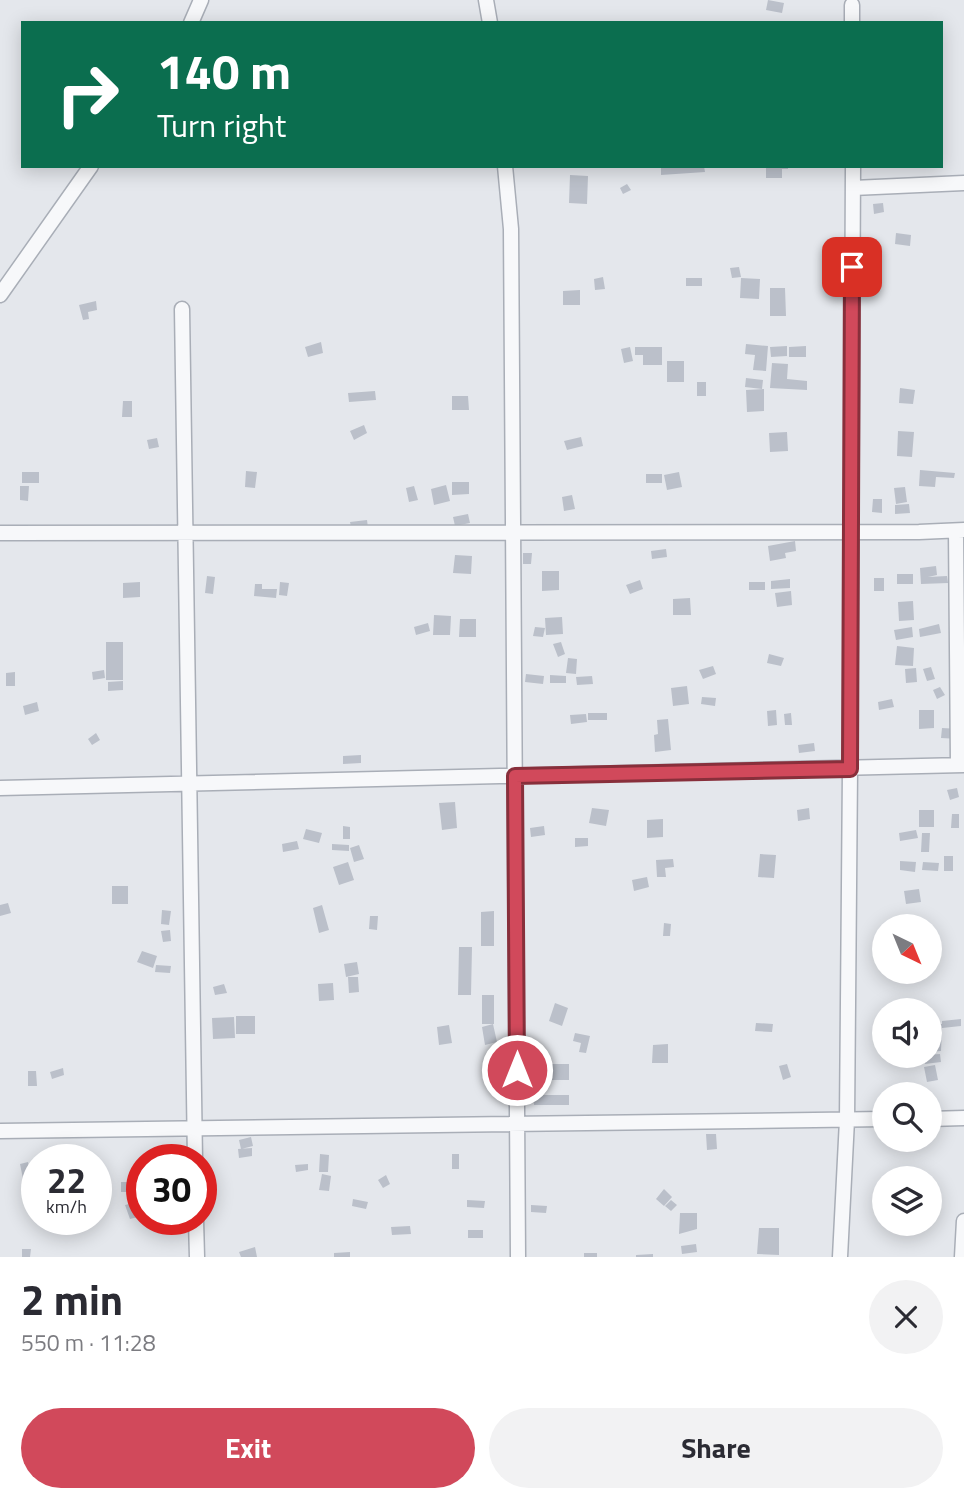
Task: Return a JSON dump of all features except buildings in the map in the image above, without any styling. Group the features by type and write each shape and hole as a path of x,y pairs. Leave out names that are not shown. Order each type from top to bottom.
{"street":[{"path":"192,21 201,0"},
{"path":"486,0 490,21"},
{"path":"852,5 852,21"},
{"path":"0,295 90,168"},
{"path":"505,168 511,229 518,1257"},
{"path":"840,1257 847,1120 853,168"},
{"path":"853,188 964,183"},
{"path":"182,309 195,1144"},
{"path":"0,533 960,530 961,765 0,788"},
{"path":"942,1119 964,1118"},
{"path":"0,1130 872,1119"},
{"path":"962,1257 964,1221"},
{"path":"196,1235 197,1257"}],"route":[{"path":"517,1070 515,776 850,769 852,267"}]}
